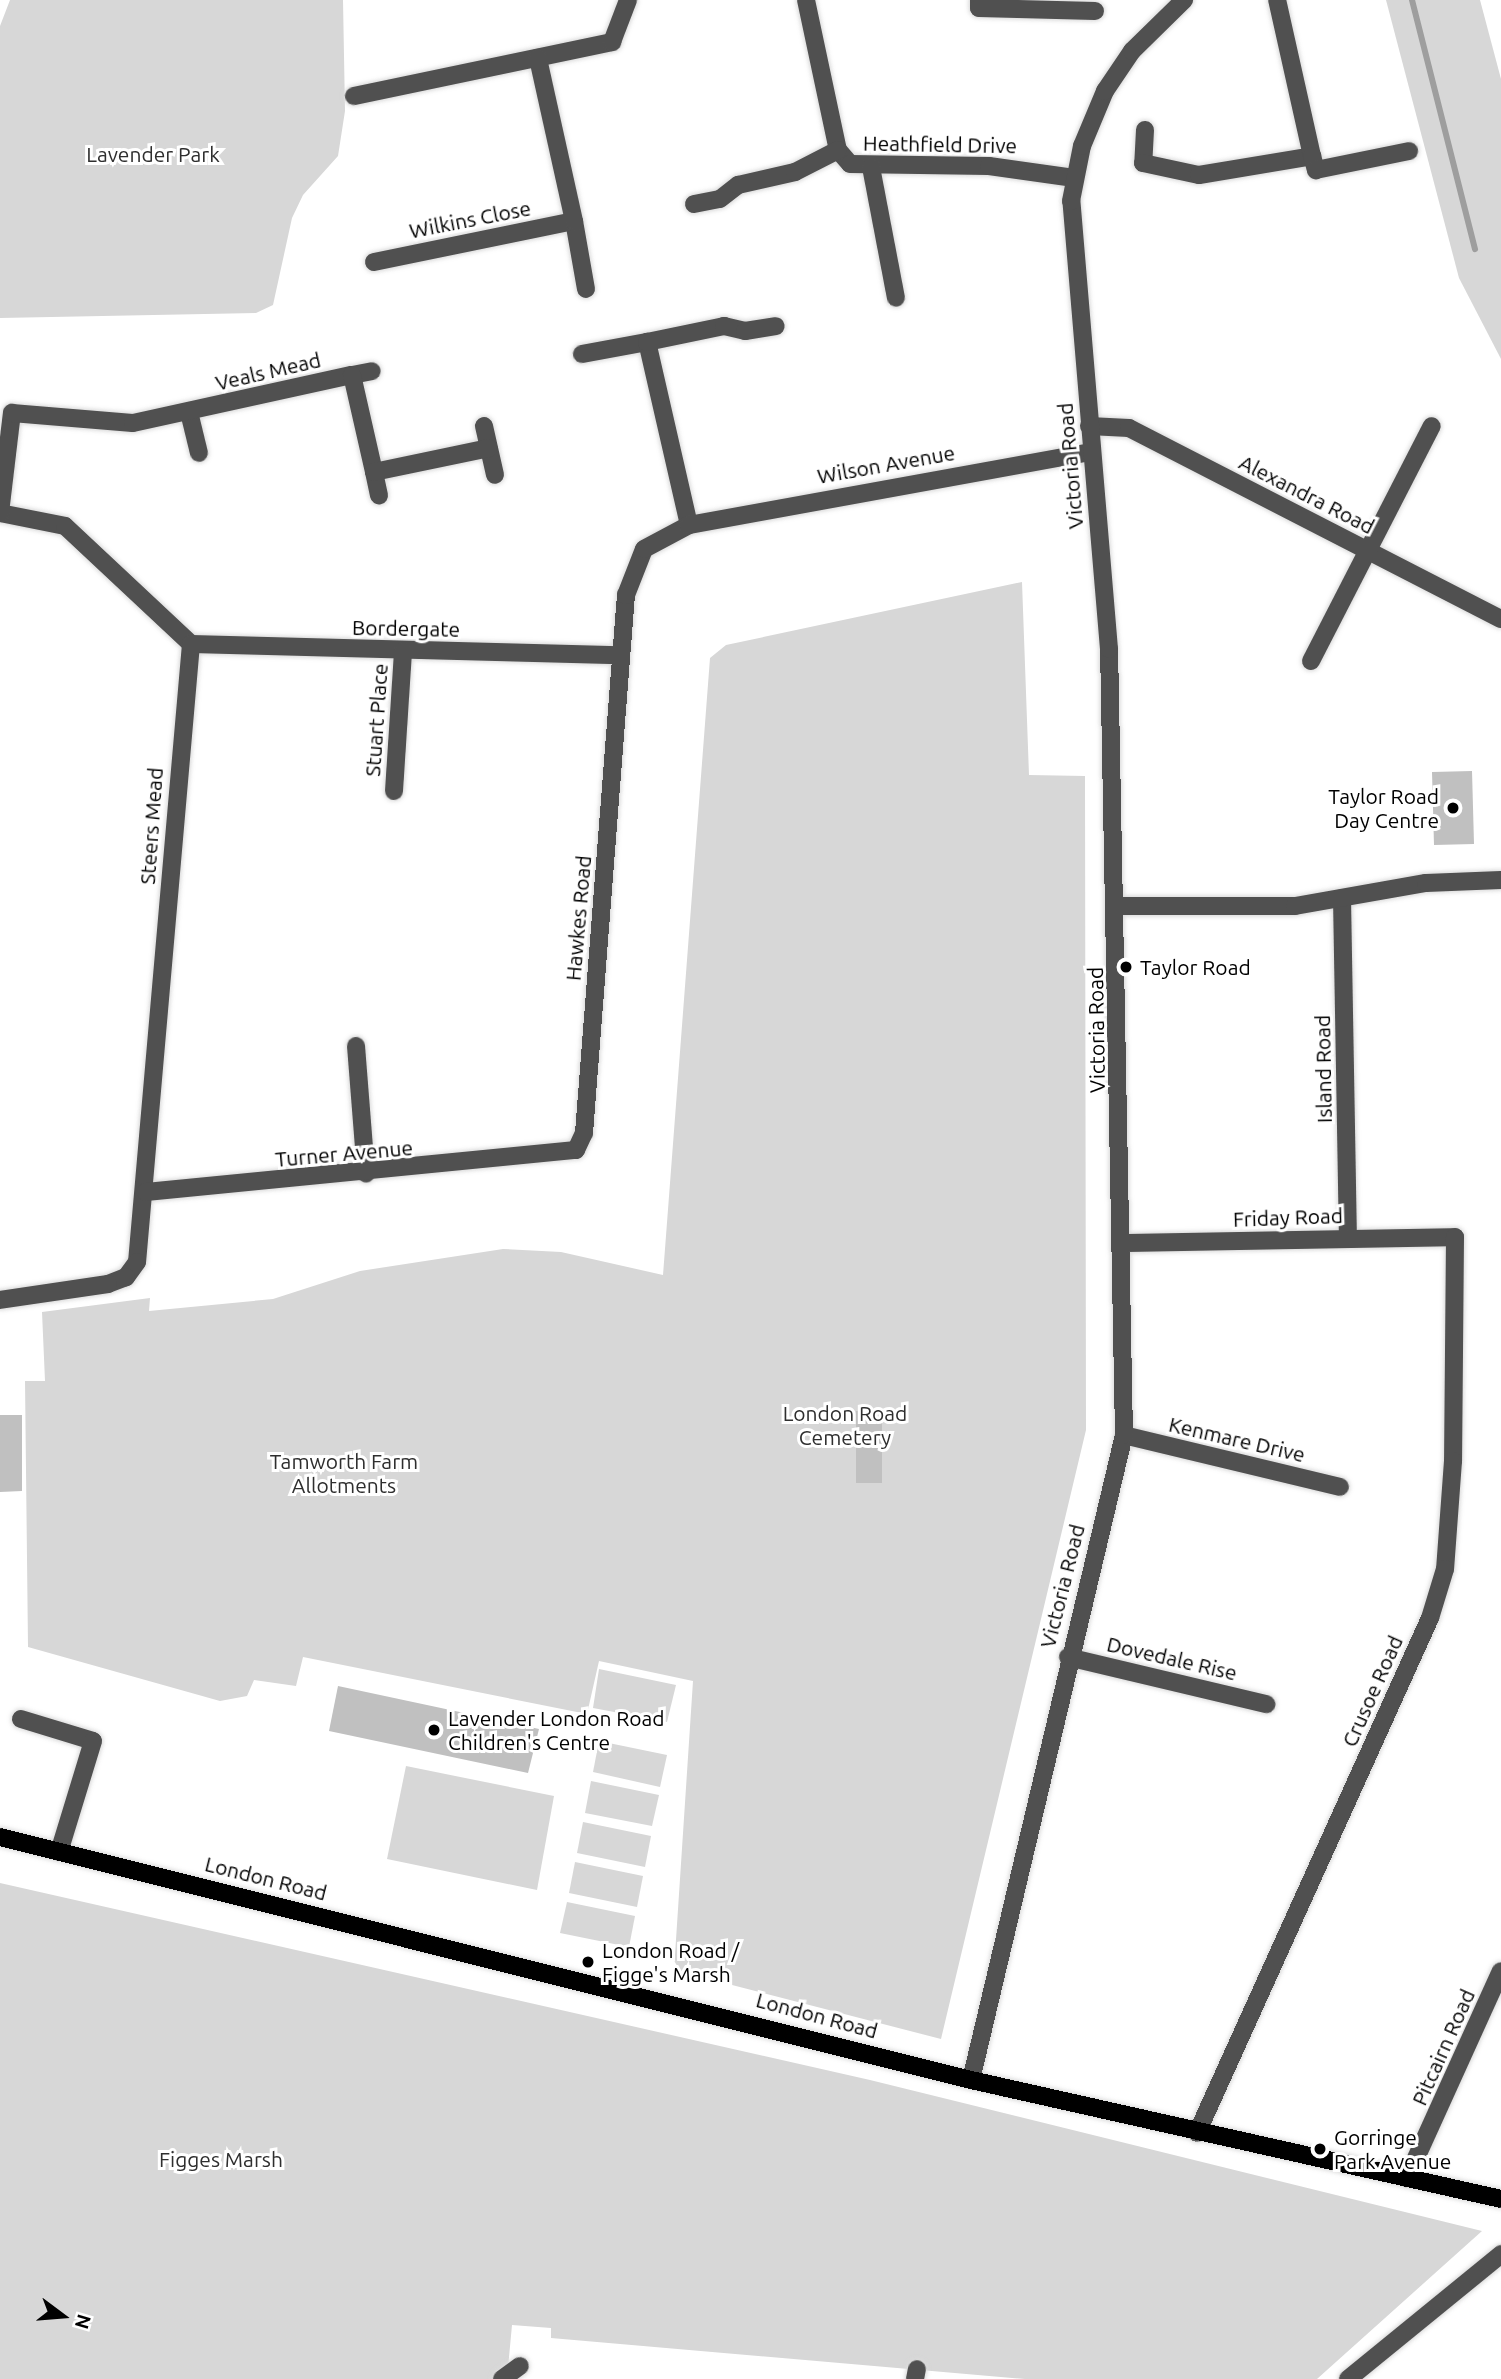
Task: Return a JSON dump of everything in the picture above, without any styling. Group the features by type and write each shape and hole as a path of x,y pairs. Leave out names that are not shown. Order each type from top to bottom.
{"main road":[{"name":"London Road","path":"0,1837 971,2080 1196,2133 1501,2199"}],"street":[{"path":"354,96 612,42 628,0"},
{"name":"Heathfield Drive","path":"806,0 838,150 849,164 871,167 989,166 1074,178"},
{"path":"979,0 979,8 1095,11"},
{"name":"Victoria Road","path":"971,2080 1068,1657 1124,1435 1117,905 1109,649 1070,223 1074,178 1105,91 1132,51 1184,0"},
{"path":"1277,0 1316,170 1409,151"},
{"path":"538,58 586,289"},
{"path":"1144,130 1143,163 1199,175 1312,156"},
{"path":"694,204 720,199 737,185 795,172 838,150"},
{"path":"871,167 896,298"},
{"name":"Wilkins Close","path":"374,262 574,222"},
{"path":"582,354 724,326 745,331 776,326"},
{"path":"647,342 689,525"},
{"path":"352,375 372,371"},
{"name":"Veals Mead","path":"0,513 12,413 106,424 189,412 352,375 379,495"},
{"path":"189,412 199,453"},
{"path":"484,426 495,475"},
{"name":"Alexandra Road","path":"1089,426 1129,428 1501,619"},
{"path":"1311,661 1432,426"},
{"path":"374,472 489,448"},
{"name":"Wilson Avenue","path":"620,655 635,562 659,536 689,525 1091,452"},
{"path":"0,513 65,526 191,644"},
{"name":"Bordergate","path":"191,644 620,655"},
{"name":"Steers Mead","path":"0,1300 118,1281 140,1252 191,644"},
{"name":"Stuart Place","path":"394,791 403,651"},
{"name":"Hawkes Road","path":"545,1158 570,1155 584,1133 620,655"},
{"path":"1117,905 1295,905 1426,883 1501,880"},
{"name":"Island Road","path":"1342,898 1348,1238"},
{"path":"355,1046 366,1174"},
{"name":"Turner Avenue","path":"146,1192 545,1158"},
{"name":"Friday Road","path":"1122,1243 1455,1237"},
{"name":"Crusoe Road","path":"1196,2133 1430,1618 1445,1569 1452,1474 1455,1237"},
{"name":"Kenmare Drive","path":"1124,1435 1340,1487"},
{"name":"Dovedale Rise","path":"1068,1657 1266,1704"},
{"path":"22,1719 93,1741 60,1852"},
{"name":"Pitcairn Road","path":"1407,2178 1501,1971"},
{"path":"1348,2379 1501,2254"},
{"path":"502,2379 520,2366"}],"green space":[{"name":"Lavender Park","path":"10,0 343,0 345,111 338,156 303,195 292,218 273,305 256,313 0,318 0,26"},
{"path":"1386,0 1480,0 1501,79 1501,359 1459,278"},
{"name":"London Road Cemetery","path":"1022,582 1029,775 1085,776 1086,1430 941,2039 674,1970 693,1681 599,1661 587,1714 303,1657 296,1686 254,1680 247,1696 220,1701 28,1647 25,1381 45,1381 42,1312 150,1298 149,1311 273,1299 360,1271 503,1249 561,1252 663,1275 710,658 726,645"},
{"path":"599,1669 676,1685 667,1722 593,1708"},
{"path":"599,1741 667,1755 660,1787 593,1772"},
{"path":"406,1766 554,1796 537,1890 387,1859"},
{"path":"591,1781 659,1795 652,1826 585,1813"},
{"path":"583,1822 651,1836 645,1867 577,1853"},
{"path":"575,1862 643,1876 637,1907 569,1893"},
{"name":"Figges Marsh","path":"0,1883 870,2080 1482,2231 1317,2379 1025,2379 551,2338 551,2328 512,2325 508,2368 492,2379 0,2379"},
{"path":"567,1902 635,1916 629,1947 560,1933"}],"building":[{"name":"Taylor Road Day Centre","path":"1472,771 1474,844 1434,845 1432,772"},
{"path":"856,1411 882,1411 882,1483 856,1483"},
{"path":"0,1415 22,1415 22,1491 0,1492"},
{"name":"Lavender London Road Children's Centre","path":"338,1686 539,1729 528,1773 329,1731"}],"waterway":[{"path":"1412,0 1475,249"}],"place":[{"name":"Taylor Road Day Centre","path":"1453,808"},
{"name":"Taylor Road","path":"1126,967"},
{"name":"Lavender London Road Children's Centre","path":"434,1730"},
{"name":"London Road / Figge's Marsh","path":"588,1962"},
{"name":"Gorringe Park Avenue","path":"1320,2149"}],"park label":[{"name":"Tamworth Farm Allotments","path":"344,1473"}]}
